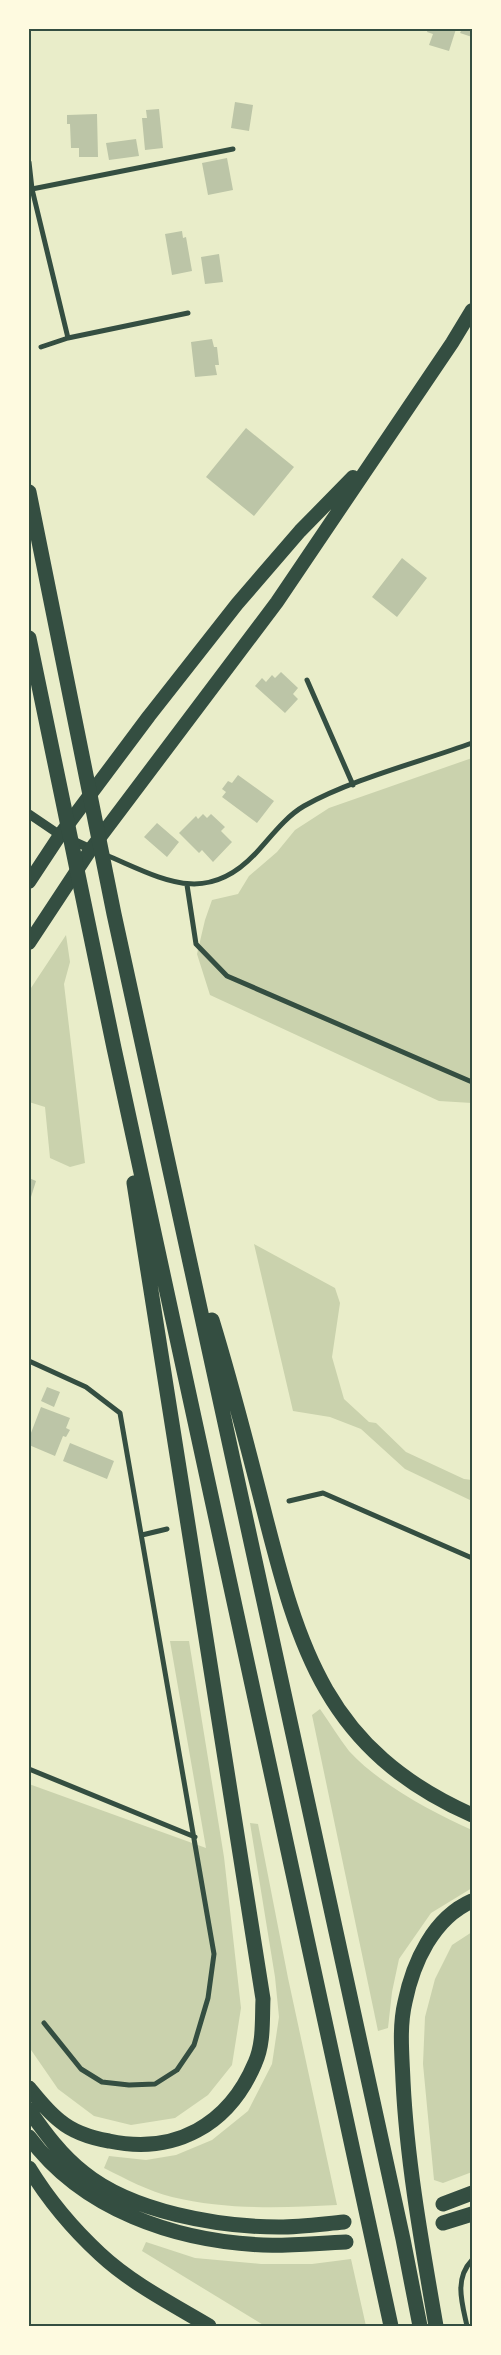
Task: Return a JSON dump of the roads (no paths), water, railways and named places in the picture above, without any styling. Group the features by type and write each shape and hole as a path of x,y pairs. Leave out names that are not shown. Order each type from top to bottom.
{"highway":[{"path":"29,942 91,849 277,602 452,343 472,310"},
{"path":"29,882 60,835 236,604 300,531 376,453"},
{"path":"29,492 114,914 420,2326"},
{"path":"29,638 114,1048 391,2326"},
{"path":"29,2088 60,2122 90,2138 125,2145 157,2145 187,2136 217,2118 240,2094 256,2061 262,2036 263,1999 114,1048"},
{"path":"183,1228 233,1388 292,1614 315,1672 335,1706 355,1732 388,1765 420,1787 472,1815"},
{"path":"436,2326 406,2124 402,2044 404,2003 413,1972 426,1944 444,1921 472,1901"},
{"path":"29,2110 52,2144 85,2174 126,2197 166,2211 219,2224 280,2227 344,2222"},
{"path":"29,2137 41,2154 74,2184 116,2210 160,2228 214,2240 264,2245 346,2242"},
{"path":"29,2168 61,2213 100,2254 148,2289 209,2326"},
{"path":"443,2204 472,2193"},
{"path":"443,2223 472,2214"}],"street":[{"path":"32,189 233,149"},
{"path":"29,162 32,189 68,338"},
{"path":"41,347 68,338 188,313"},
{"path":"307,680 353,785"},
{"path":"29,814 60,835 169,880 187,885 217,881 250,860 286,821 303,807 353,785 472,743"},
{"path":"187,885 196,944 227,976 472,1082"},
{"path":"29,1362 86,1387 120,1414 214,1954 208,1998 194,2045 177,2070 155,2084 130,2085 102,2082 81,2069 44,2023"},
{"path":"289,1501 323,1493 472,1558"},
{"path":"142,1536 167,1529"},
{"path":"29,1769 195,1837"},
{"path":"467,2326 461,2298 461,2278 472,2260"}]}
